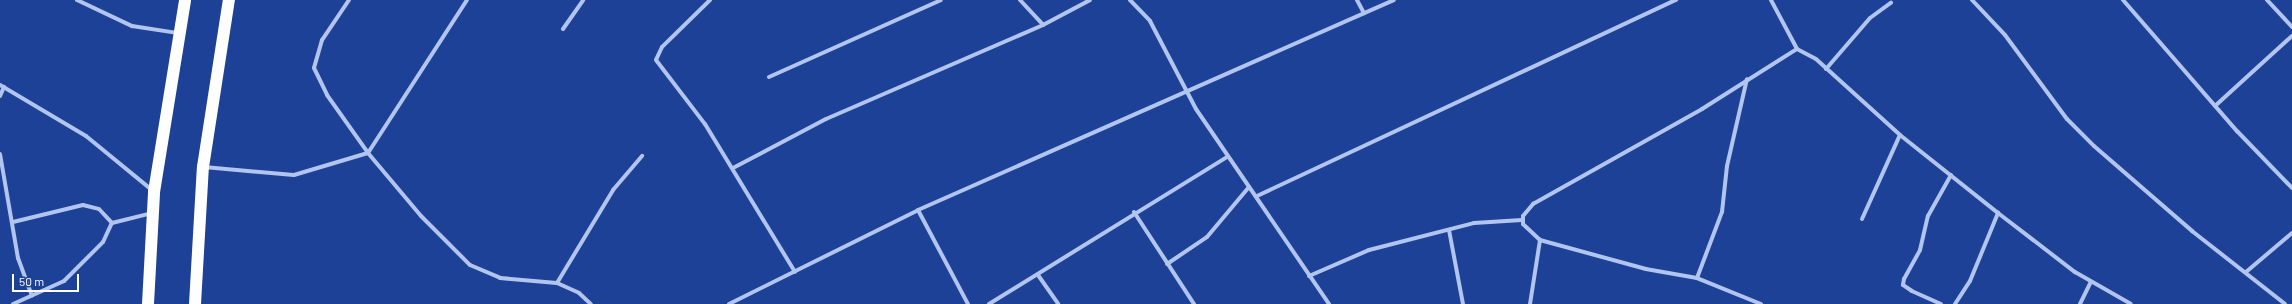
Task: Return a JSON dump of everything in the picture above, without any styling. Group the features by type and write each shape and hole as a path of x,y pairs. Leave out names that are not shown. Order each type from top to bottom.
{"highway":[{"path":"148,304 154,192 178,33 185,0"},
{"path":"195,304 203,167 229,0"}],"street":[{"path":"77,0 132,26 178,33"},
{"path":"349,0 322,40 314,68 328,95 368,153 421,216 470,265 500,278 557,283 579,293 591,304"},
{"path":"203,167 294,175 368,153 467,0"},
{"path":"563,29 583,0"},
{"path":"710,0 666,42 656,60 733,168 795,272"},
{"path":"769,78 941,0"},
{"path":"1020,0 1043,24"},
{"path":"733,168 826,119 1043,24 1090,0"},
{"path":"1130,0 1163,40 1184,90 1226,157 1257,196 1329,304"},
{"path":"1357,0 1364,13"},
{"path":"729,304 918,210 1184,90 1394,0"},
{"path":"1257,196 1676,0"},
{"path":"1771,0 1797,49 1826,69 1900,135 1998,214 2091,281 2130,304"},
{"path":"1972,0 2005,35 2067,119 2094,146 2192,231 2285,304"},
{"path":"2123,0 2215,106 2292,188"},
{"path":"2267,0 2292,27"},
{"path":"1826,69 1870,18 1891,3"},
{"path":"2215,106 2292,36"},
{"path":"1522,220 1533,204 1702,109 1797,49"},
{"path":"1697,278 1720,218 1727,166 1748,79"},
{"path":"0,96 2,86 86,136 154,192"},
{"path":"1862,219 1900,135"},
{"path":"0,154 18,258 32,296"},
{"path":"557,283 613,190 642,156"},
{"path":"989,304 1038,275 1134,212 1226,157"},
{"path":"1941,304 1907,288 1904,279 1920,250 1928,216 1951,175"},
{"path":"1167,264 1207,237 1249,187"},
{"path":"12,222 83,204 99,209 112,223"},
{"path":"918,210 968,304"},
{"path":"1134,212 1194,304"},
{"path":"112,223 152,213"},
{"path":"1955,304 1970,281 1998,214"},
{"path":"1309,276 1357,253 1474,223 1522,220"},
{"path":"1522,220 1540,240 1646,269 1697,278 1761,304"},
{"path":"13,304 64,281 104,242 112,223"},
{"path":"1449,230 1463,304"},
{"path":"2246,272 2292,233"},
{"path":"1530,304 1540,240"},
{"path":"1038,275 1058,304"},
{"path":"2080,304 2091,281"}]}
